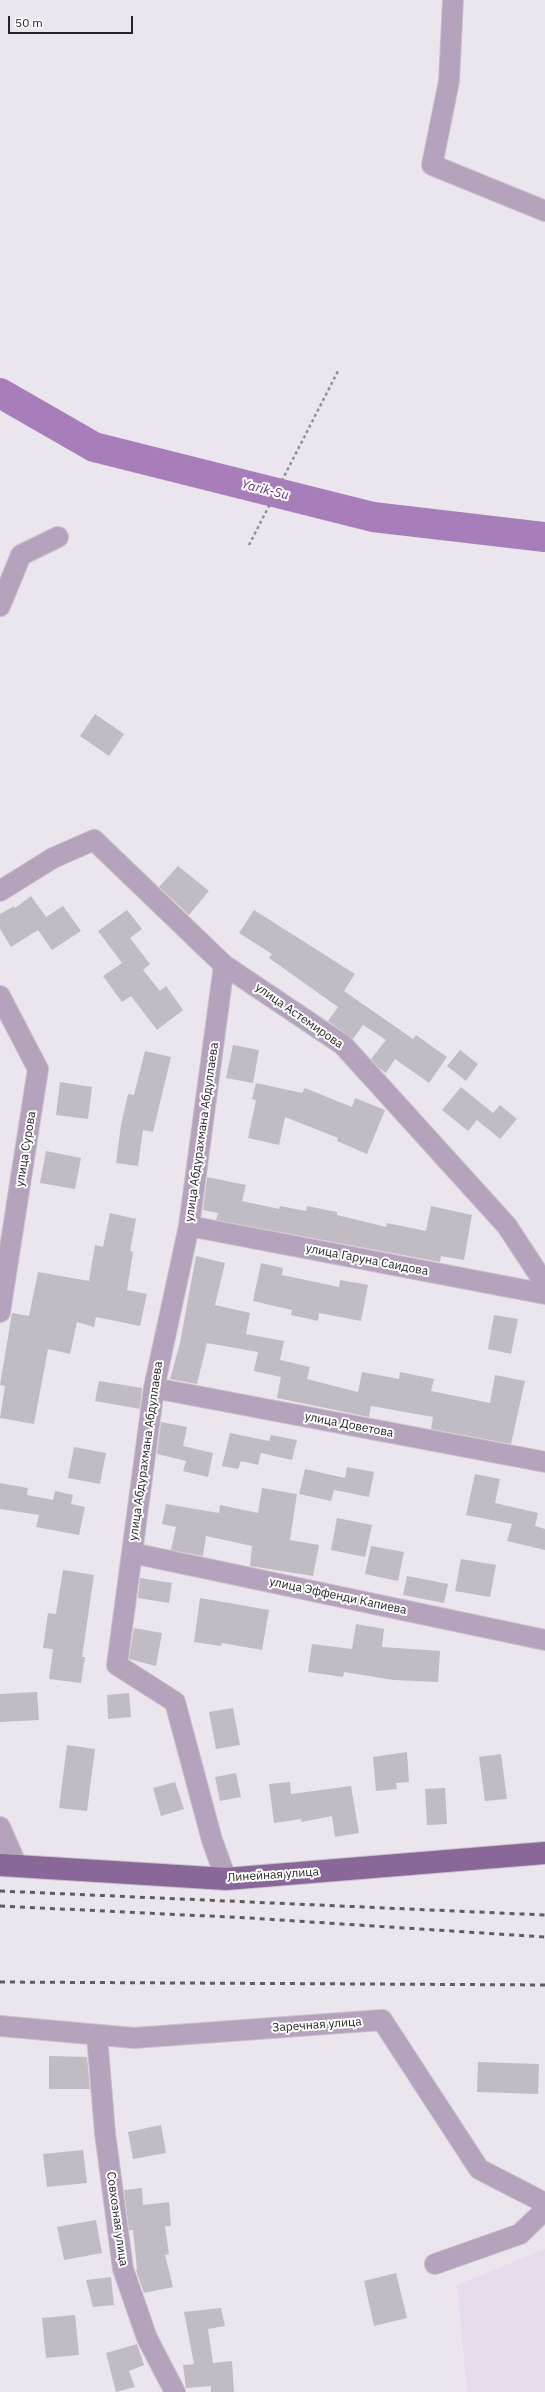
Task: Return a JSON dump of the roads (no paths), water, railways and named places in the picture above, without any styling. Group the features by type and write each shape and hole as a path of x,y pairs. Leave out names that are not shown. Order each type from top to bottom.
{"main road":[{"name":"Линейная улица","path":"9,1865 226,1879 545,1853"}],"street":[{"path":"453,0 450,81 432,165 545,211"},
{"path":"0,606 21,555 58,536"},
{"name":"улица Астемирова","path":"0,891 53,858 94,840 224,964 343,1046 507,1226 545,1284"},
{"name":"улица Абдурахмана Абдуллаева","path":"224,964 189,1226 154,1388 116,1665 176,1702 212,1840 226,1879"},
{"name":"улица Сурова","path":"0,996 38,1069 0,1312"},
{"name":"улица Гаруна Саидова","path":"189,1226 545,1294"},
{"name":"улица Доветова","path":"154,1388 545,1462"},
{"name":"улица Эффенди Капиева","path":"132,1553 545,1640"},
{"path":"0,1827 9,1865"},
{"name":"Заречная улица","path":"0,2026 97,2036 134,2038 382,2020 478,2169 545,2203"},
{"name":"Совхозная улица","path":"97,2036 105,2133 123,2269 147,2338 175,2392"},
{"path":"435,2264 520,2234 545,2210"}],"waterway":[{"name":"Yarik-Su","path":"0,393 94,447 373,517 545,537"}],"railway":[{"path":"0,1891 545,1915"},
{"path":"0,1906 249,1918 545,1937"},
{"path":"0,1982 545,1985"}]}
